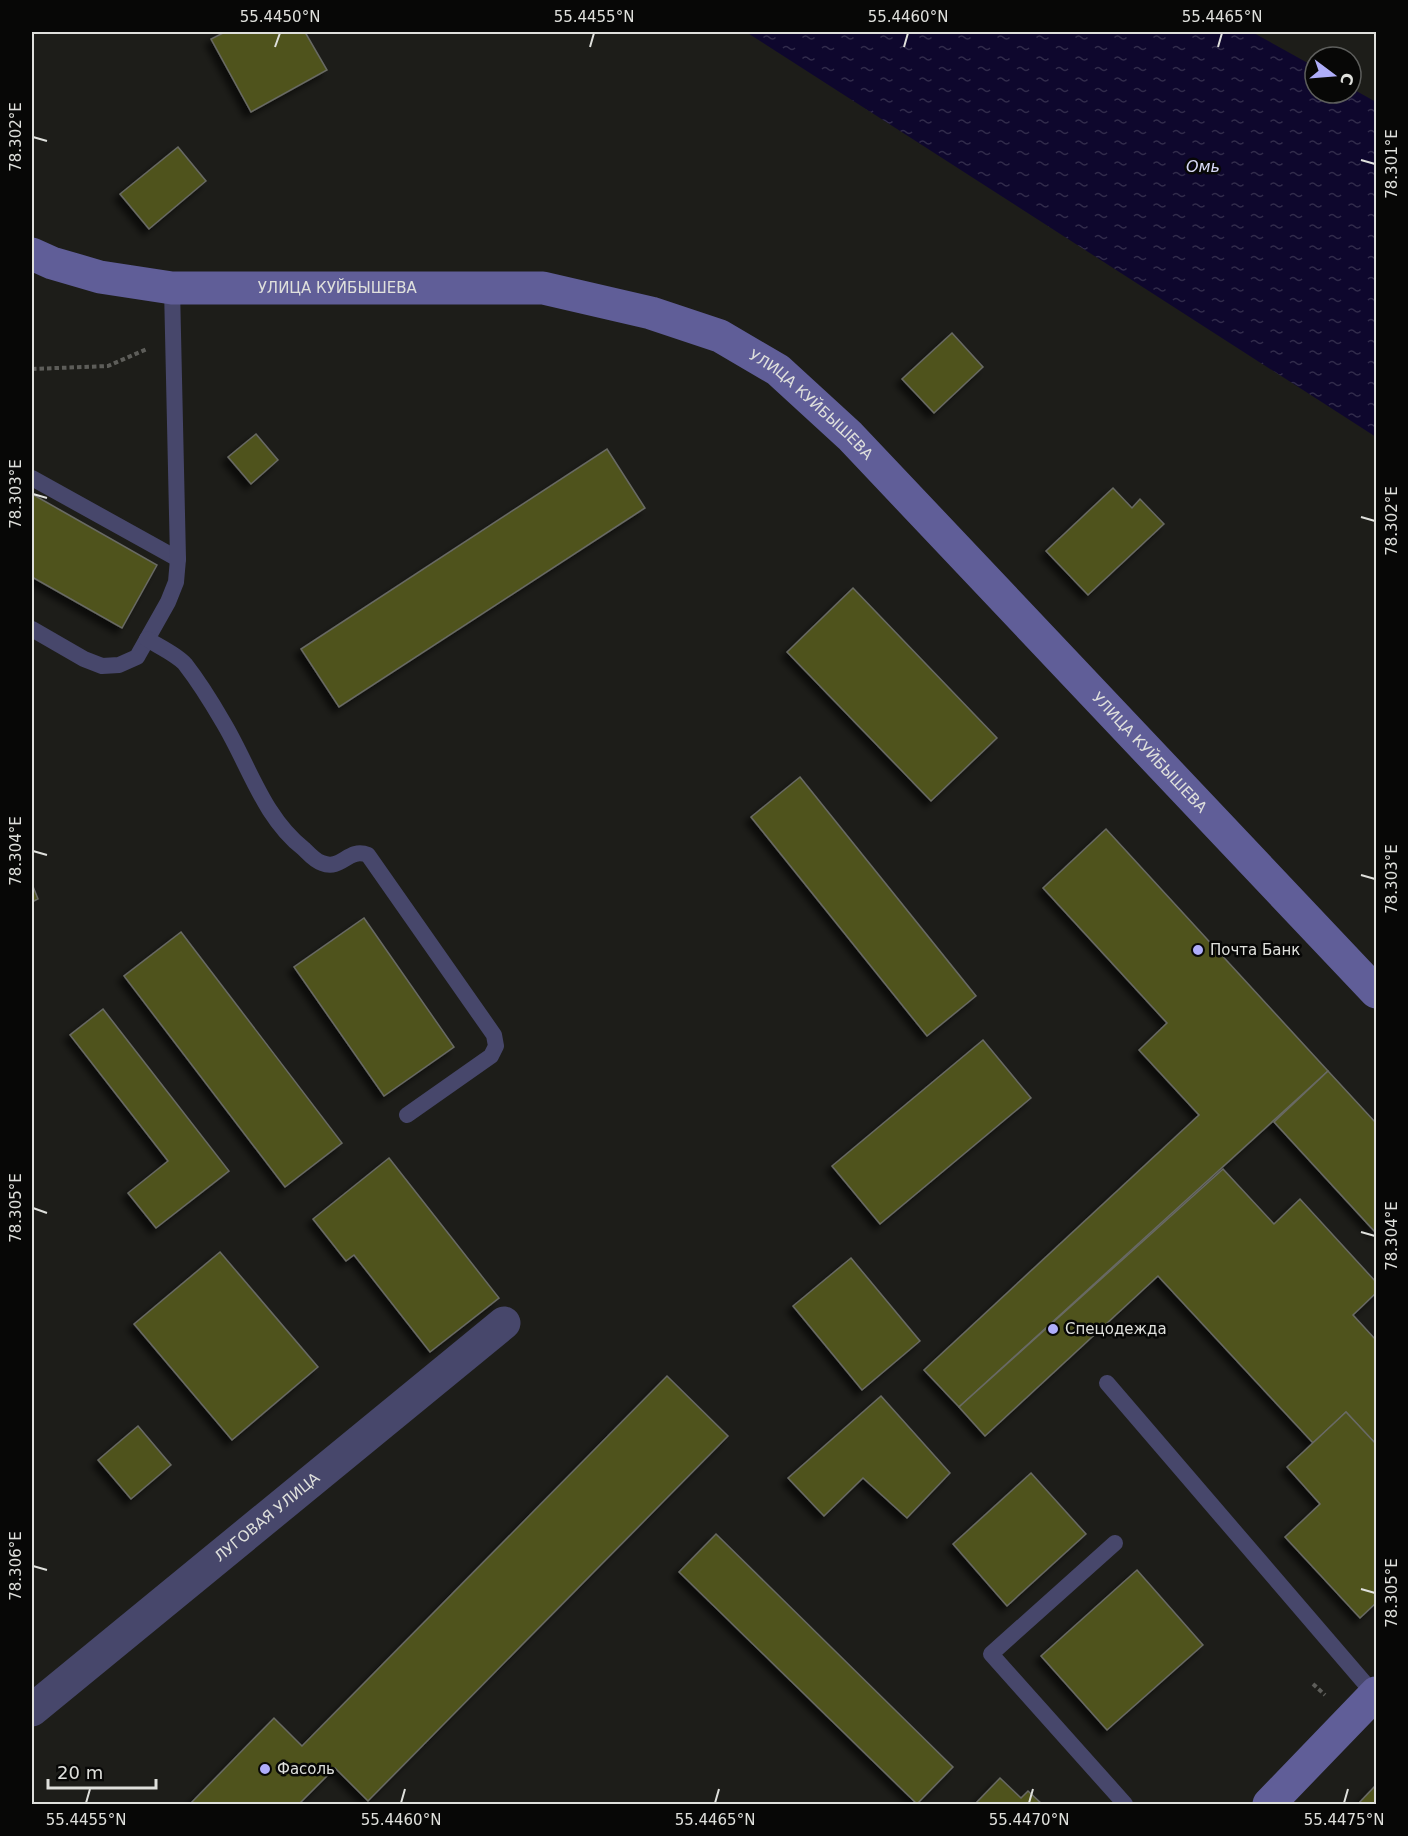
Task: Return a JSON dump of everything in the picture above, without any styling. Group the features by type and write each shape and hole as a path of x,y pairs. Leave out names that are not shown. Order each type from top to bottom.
{"street":[{"name":"УЛИЦА КУЙБЫШЕВА","path":"32,254 100,277 172,288 543,288 651,313 720,336 778,370 850,436 1377,992"},
{"name":"ЛУГОВАЯ УЛИЦА","path":"32,1710 504,1323"},
{"path":"1269,1804 1376,1694"}],"lane":[{"path":"32,629 102,666 119,665 137,657 168,602 176,582 178,559 172,288"},
{"path":"32,478 178,559"},
{"path":"147,639 183,662 224,722 264,803 290,838 320,863 329,865 338,864 353,853 361,852 368,855 494,1035 496,1046 491,1056 407,1115"},
{"path":"1107,1383 1376,1694"},
{"path":"1115,1543 992,1654 1125,1804"}],"path":[{"path":"32,369 108,366 173,338"},
{"path":"1313,1684 1332,1702"}],"water":[{"name":"Омь","path":"746,32 1252,32 1303,60 1303,105 1363,105 1363,95 1376,102 1376,437"}],"building":[{"path":"225,32 305,32 327,70 251,112 211,39"},
{"path":"178,147 206,181 149,229 120,194"},
{"path":"952,333 983,367 934,413 902,379"},
{"path":"256,434 278,460 251,484 228,457"},
{"path":"607,449 645,508 339,707 301,649"},
{"path":"1113,488 1132,508 1140,499 1164,524 1088,595 1046,551"},
{"path":"32,494 157,565 122,628 32,577"},
{"path":"853,588 997,738 931,801 787,652"},
{"path":"800,777 976,996 927,1036 751,817"},
{"path":"1106,829 1328,1071 959,1407 924,1370 1199,1115 1139,1050 1167,1023 1043,888"},
{"path":"32,884 38,899 32,902"},
{"path":"364,918 454,1047 384,1096 294,967"},
{"path":"181,932 342,1143 285,1187 124,976"},
{"path":"103,1009 229,1171 156,1228 128,1193 168,1161 70,1035"},
{"path":"983,1040 1031,1098 880,1224 832,1166"},
{"path":"1328,1071 1376,1123 1376,1233 1274,1122"},
{"path":"389,1158 499,1298 430,1352 354,1255 346,1261 313,1219"},
{"path":"1223,1169 1274,1224 1300,1199 1376,1282 1376,1293 1353,1315 1376,1340 1376,1440 1374,1442 1346,1412 1313,1443 1158,1276 985,1436 959,1407"},
{"path":"220,1252 318,1367 232,1440 134,1324"},
{"path":"851,1258 920,1341 862,1390 793,1306"},
{"path":"667,1376 728,1436 368,1801 335,1768 299,1804 190,1804 274,1718 302,1746"},
{"path":"881,1396 950,1473 907,1518 863,1478 824,1516 788,1478"},
{"path":"1346,1412 1376,1444 1376,1603 1360,1618 1285,1537 1320,1504 1287,1467"},
{"path":"138,1426 171,1465 131,1499 98,1460"},
{"path":"1031,1473 1086,1534 1007,1606 953,1544"},
{"path":"716,1534 953,1767 917,1804 679,1572"},
{"path":"1137,1570 1203,1645 1107,1730 1041,1656"},
{"path":"1000,1778 1021,1798 1028,1791 1042,1804 975,1804"},
{"path":"1376,1785 1376,1804 1358,1804"}],"place":[{"name":"Почта Банк","path":"1198,950"},
{"name":"Спецодежда","path":"1053,1329"},
{"name":"Фасоль","path":"265,1769"}]}
